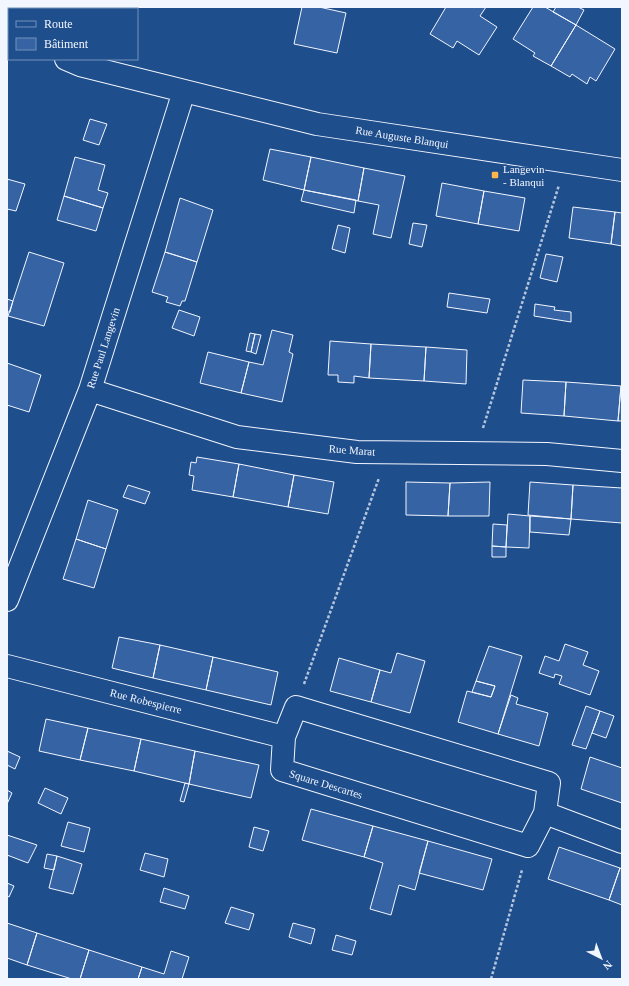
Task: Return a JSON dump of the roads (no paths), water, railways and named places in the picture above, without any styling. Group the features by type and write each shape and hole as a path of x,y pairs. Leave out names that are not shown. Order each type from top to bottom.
{"street":[{"name":"Rue Auguste Blanqui","path":"68,60 80,65 317,124 622,170"},
{"name":"Rue Paul Langevin","path":"7,600 90,390 184,91"},
{"name":"Rue Marat","path":"90,390 237,437 357,452 547,454 622,461"},
{"name":"Rue Robespierre","path":"7,666 284,737"},
{"name":"Square Descartes","path":"296,707 549,783 545,813 528,846 282,770 284,737 296,707"},
{"path":"545,813 622,842"}],"place":[{"name":"Langevin - Blanqui","path":"495,175"}]}
